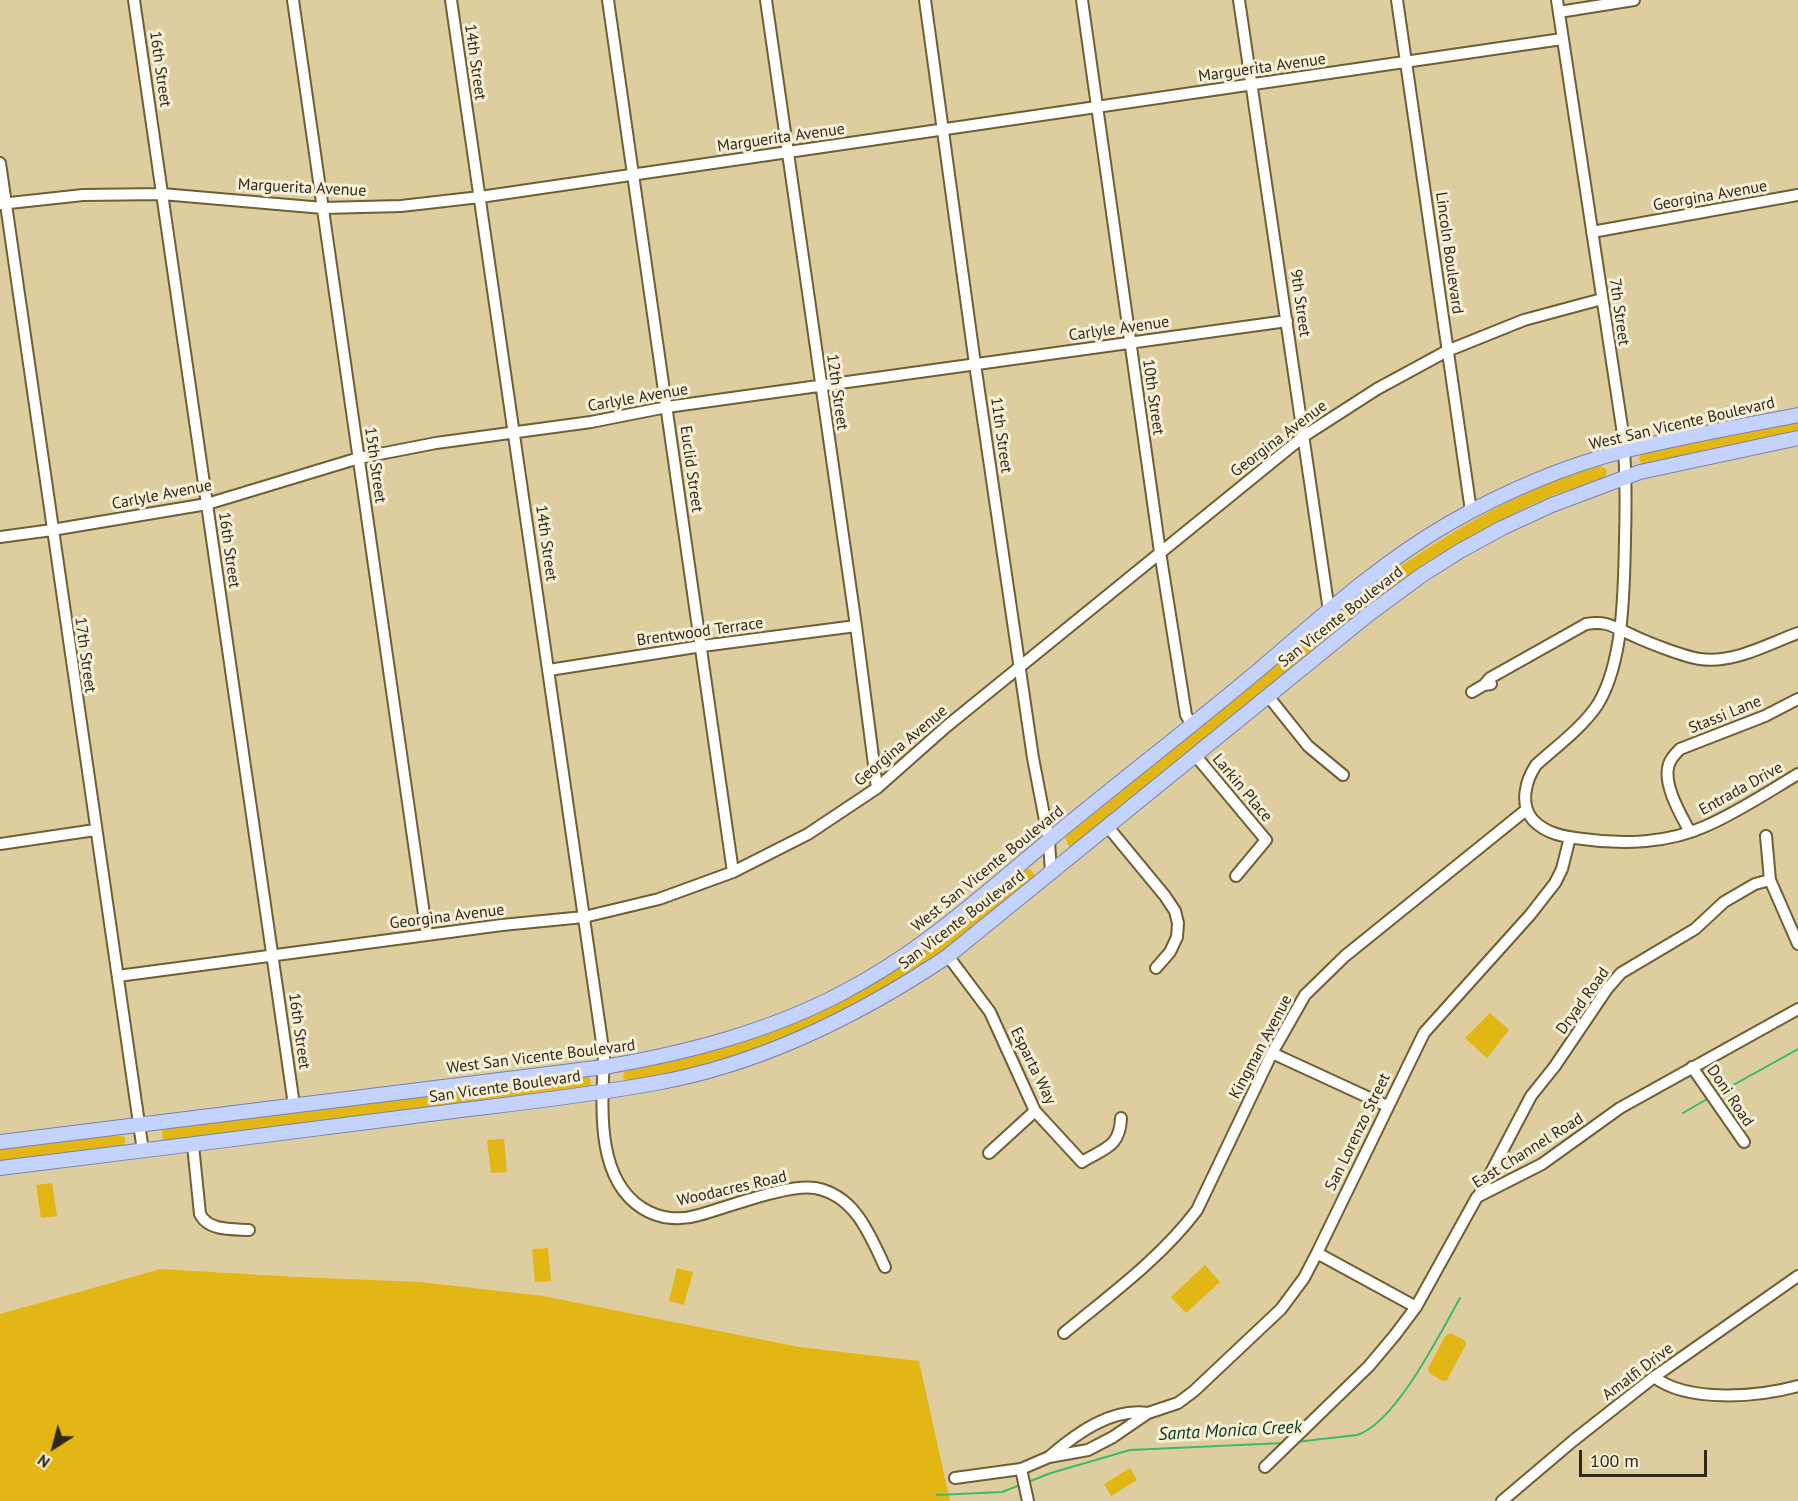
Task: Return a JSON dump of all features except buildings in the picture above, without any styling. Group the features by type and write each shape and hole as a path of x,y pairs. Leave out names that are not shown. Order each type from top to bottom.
{"main road":[{"name":"West San Vicente Boulevard","path":"0,1142 604,1067 661,1058 726,1040 775,1023 842,993 920,946 999,884 1329,611 1386,566 1443,527 1536,480 1624,451 1798,415"},
{"name":"San Vicente Boulevard","path":"0,1168 193,1145 657,1083 699,1073 783,1046 821,1029 908,983 948,956 1369,614 1422,575 1460,551 1552,505 1626,475 1798,438"}],"street":[{"name":"16th Street","path":"135,0 294,1105"},
{"name":"15th Street","path":"293,0 427,934"},
{"name":"14th Street","path":"451,0 604,1056 602,1091"},
{"name":"Euclid Street","path":"608,0 733,872"},
{"name":"12th Street","path":"766,0 856,626 877,788"},
{"name":"11th Street","path":"925,0 975,364 1020,668 1049,841 1051,873"},
{"name":"10th Street","path":"1082,0 1160,552 1186,715 1192,725"},
{"name":"9th Street","path":"1239,0 1329,611"},
{"name":"Lincoln Boulevard","path":"1397,0 1471,511"},
{"name":"7th Street","path":"1557,0 1624,451 1626,475 1624,580 1620,629"},
{"path":"1559,12 1634,0"},
{"name":"Marguerita Avenue","path":"3,204 83,195 162,194 323,208 401,206 480,197 1562,39"},
{"name":"17th Street","path":"0,163 3,204 143,1151"},
{"name":"Georgina Avenue","path":"1592,232 1798,195"},
{"name":"Georgina Avenue","path":"118,976 427,934 584,917 659,899 733,872 808,834 877,788 947,726 1304,436 1377,389 1447,351 1524,320 1602,299"},
{"name":"Carlyle Avenue","path":"0,537 52,531 207,504 359,458 436,444 591,422 667,407 1287,321"},
{"path":"1472,692 1484,685 1490,678 1538,655 1586,624 1597,622 1608,623 1635,637 1698,659 1713,660 1738,656 1798,633"},
{"name":"Brentwood Terrace","path":"549,670 702,646 856,626"},
{"path":"1526,810 1527,782 1536,765 1588,716 1603,693 1612,673 1620,629"},
{"path":"1268,696 1308,746 1342,775"},
{"name":"Stassi Lane","path":"1689,832 1673,797 1668,779 1668,765 1674,756 1680,749 1766,716 1798,699"},
{"name":"Larkin Place","path":"1195,755 1266,840 1236,876"},
{"name":"Entrada Drive","path":"1526,810 1542,828 1570,837 1624,842 1660,839 1689,832 1723,818 1798,774"},
{"name":"Kingman Avenue","path":"1064,1333 1163,1249 1197,1210 1272,1053 1300,1004 1322,977 1526,810"},
{"path":"1108,827 1166,896 1175,911 1178,923 1177,937 1170,952 1156,968"},
{"path":"0,844 95,830"},
{"path":"1766,836 1770,880 1798,944"},
{"name":"San Lorenzo Street","path":"955,1478 1021,1469 1048,1457 1088,1450 1113,1437 1148,1413 1178,1402 1281,1309 1300,1284 1317,1253 1424,1033 1530,915 1555,883 1562,869 1570,837"},
{"name":"Dryad Road","path":"1477,1197 1531,1096 1556,1066 1621,973 1695,929 1724,902 1755,884 1770,880"},
{"name":"Esparta Way","path":"948,956 990,1012 1035,1110 1082,1162 1116,1142 1121,1118"},
{"name":"East Channel Road","path":"1265,1467 1369,1366 1416,1307 1477,1197 1542,1164 1620,1108 1798,1009"},
{"path":"1272,1053 1387,1106"},
{"name":"Doni Road","path":"1692,1067 1744,1142"},
{"name":"Woodacres Road","path":"602,1091 608,1158 614,1176 630,1199 648,1212 672,1219 684,1218 791,1190 815,1188 840,1199 852,1208 862,1220 885,1267"},
{"path":"989,1153 1035,1110"},
{"path":"193,1145 200,1214 203,1220 215,1227 249,1230"},
{"path":"1317,1253 1416,1307"},
{"name":"Amalfi Drive","path":"1502,1501 1654,1377 1798,1276"},
{"path":"1654,1377 1664,1385 1678,1390 1708,1394 1745,1395 1780,1391 1798,1386"},
{"name":"San Lorenzo Street","path":"1048,1457 1068,1441 1110,1416 1136,1411 1148,1413"},
{"path":"1021,1469 1028,1501"}],"shaded area":[{"path":"1798,420 1798,434 1645,465 1639,459 1642,452"},
{"path":"1601,466 1607,470 1605,478 1554,495 1492,525 1447,551 1384,595 1070,849 1065,837 1382,579 1460,528 1514,499 1571,475"},
{"path":"1030,869 1035,878 968,936 895,984 859,1004 786,1038 748,1052 669,1074 628,1082 623,1077 625,1069 698,1053 909,960 950,931 1025,870"},
{"path":"1490,1013 1509,1030 1487,1058 1465,1038"},
{"path":"587,1075 591,1085 585,1089 163,1143 162,1129"},
{"path":"115,1135 125,1137 122,1147 0,1164 0,1149"},
{"path":"504,1139 507,1172 491,1173 487,1140"},
{"path":"52,1183 57,1216 41,1218 36,1185"},
{"path":"548,1248 551,1281 535,1282 532,1249"},
{"path":"1205,1265 1220,1282 1186,1313 1171,1297"},
{"path":"677,1268 693,1272 684,1305 669,1301"},
{"path":"161,1269 420,1282 543,1296 799,1347 919,1361 950,1501 0,1501 0,1314"},
{"path":"1450,1333 1464,1340 1466,1344 1447,1380 1443,1381 1429,1373 1428,1368 1446,1335"},
{"path":"1130,1468 1137,1480 1111,1496 1104,1484"}],"waterway":[{"name":"Santa Monica Creek","path":"1717,1094 1798,1049"},
{"name":"Santa Monica Creek","path":"1683,1113 1709,1098"},
{"name":"Santa Monica Creek","path":"1296,1442 1357,1435 1372,1427 1387,1413 1416,1375 1460,1298"},
{"name":"Santa Monica Creek","path":"1028,1482 1130,1450 1284,1443"},
{"name":"Santa Monica Creek","path":"937,1495 1002,1492 1020,1485"}]}
